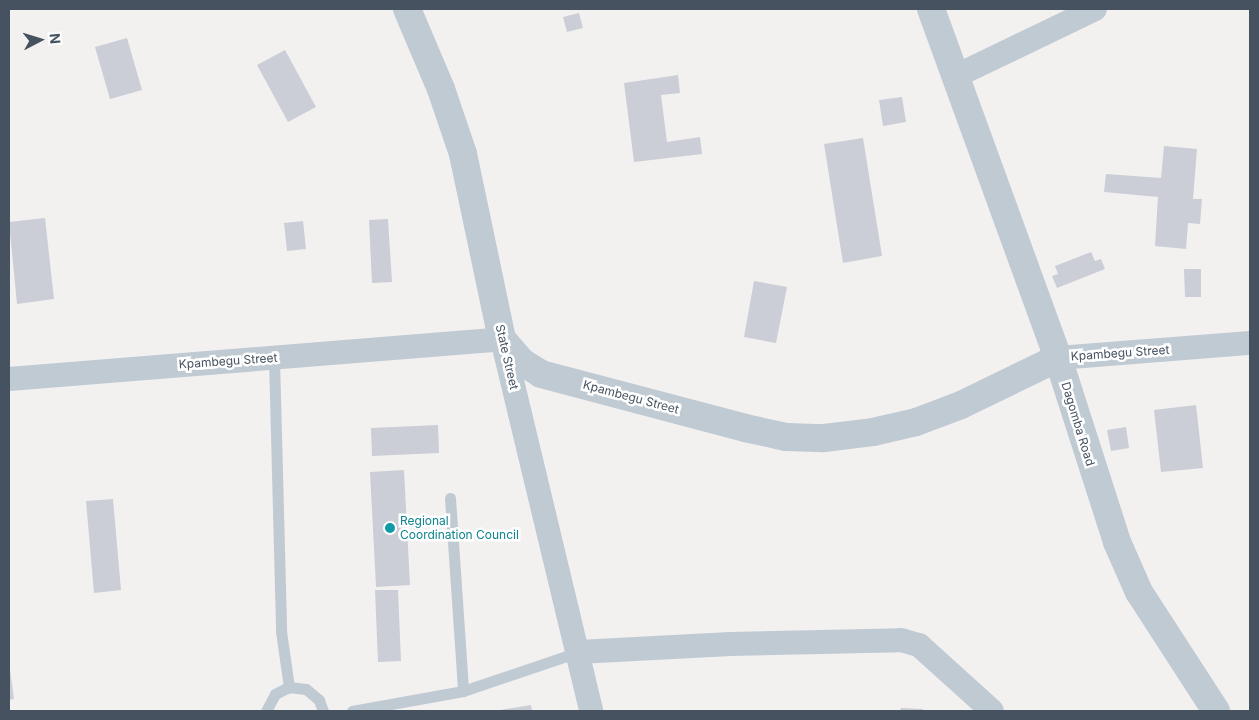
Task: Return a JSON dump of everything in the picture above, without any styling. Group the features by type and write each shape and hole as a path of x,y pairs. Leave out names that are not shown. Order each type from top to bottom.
{"street":[{"name":"State Street","path":"407,9 441,89 463,154 502,339 591,711"},
{"name":"Dagomba Road","path":"931,9 1058,358 1117,542 1139,592 1216,711"},
{"path":"956,76 1095,9"},
{"name":"Kpambegu Street","path":"9,379 502,339 522,362 541,374 786,438 834,437 916,422 961,405 1058,358 1250,344"},
{"path":"578,652 730,644 901,640 919,646 992,711"}],"lane":[{"path":"274,358 281,631 289,688"},
{"path":"450,498 464,691"},
{"path":"352,711 464,691 578,652"},
{"path":"266,711 276,694 289,688 306,689 319,700 323,711"}],"building":[{"path":"579,13 583,28 567,32 563,17"},
{"path":"127,38 142,90 110,99 95,47"},
{"path":"285,50 316,107 288,122 257,65"},
{"path":"678,75 680,93 661,95 667,142 700,137 702,154 634,162 624,83"},
{"path":"902,97 906,122 883,126 879,100"},
{"path":"863,138 882,256 843,263 824,144"},
{"path":"1164,146 1197,149 1193,199 1202,199 1200,224 1188,223 1186,249 1155,246 1158,197 1104,192 1106,174 1161,178"},
{"path":"45,218 54,299 17,304 9,222"},
{"path":"388,219 392,282 372,283 369,220"},
{"path":"303,221 306,249 287,251 284,223"},
{"path":"1091,252 1095,261 1101,259 1105,269 1057,288 1052,276 1058,274 1055,266"},
{"path":"1184,269 1201,269 1201,297 1185,297"},
{"path":"754,281 787,287 776,343 744,337"},
{"path":"1196,405 1203,468 1161,472 1154,410"},
{"path":"438,425 439,453 372,456 371,428"},
{"path":"1126,427 1129,448 1111,451 1107,430"},
{"name":"Regional Coordination Council","path":"404,470 410,585 376,587 370,472"},
{"path":"113,499 121,590 94,593 86,501"},
{"path":"375,590 398,590 401,661 378,662"},
{"path":"9,663 14,699 9,700"},
{"path":"531,705 532,711 500,711 500,710"},
{"path":"901,708 923,709 923,711 900,711"}],"place":[{"name":"Regional Coordination Council","path":"390,528"}]}
